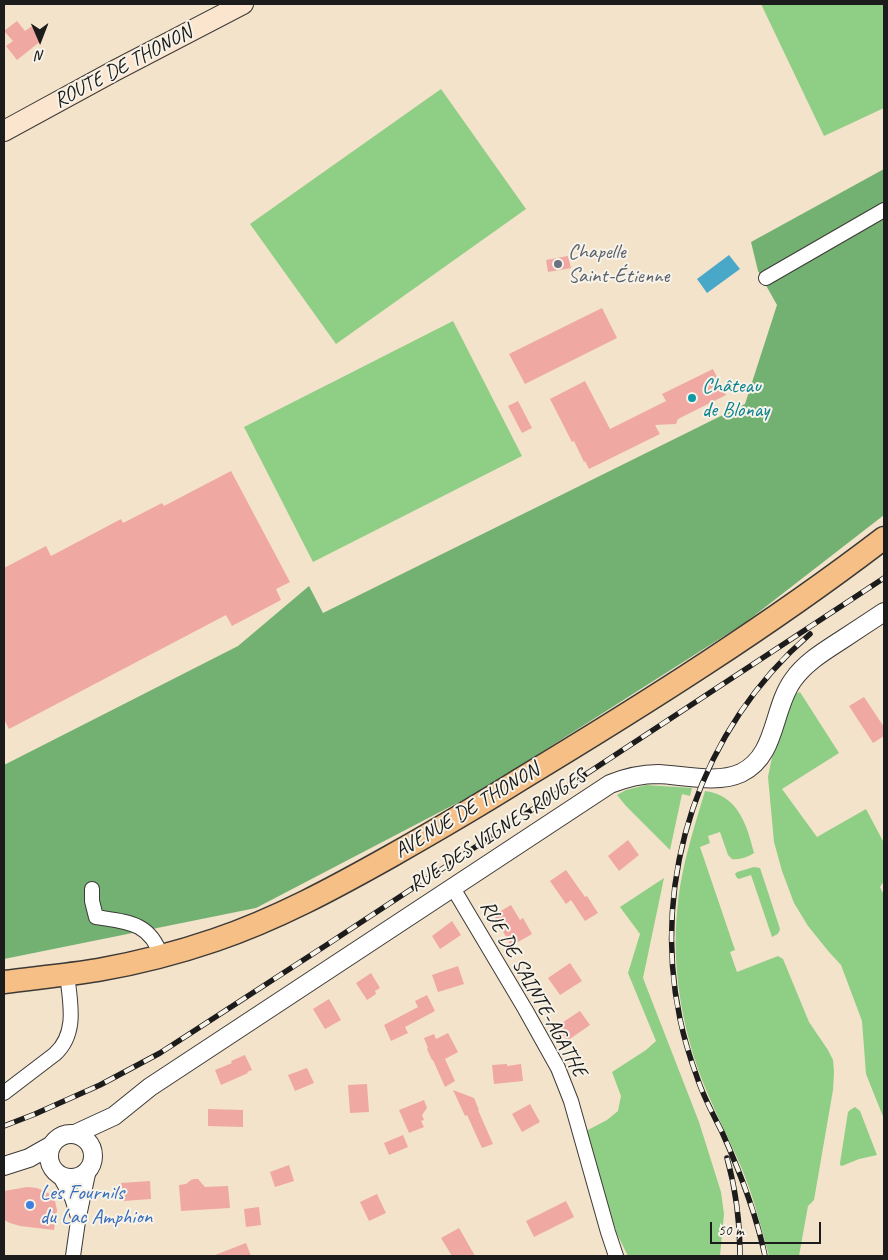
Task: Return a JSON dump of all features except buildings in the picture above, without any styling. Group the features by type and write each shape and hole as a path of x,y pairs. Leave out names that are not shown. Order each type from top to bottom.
{"main road":[{"name":"ROUTE DE THONON","path":"4,131 243,4"},
{"name":"AVENUE DE THONON","path":"4,982 107,968 161,956 257,925 290,910 348,880 448,823 581,743 788,608 884,538"}],"street":[{"path":"766,278 884,210"},
{"name":"RUE DES VIGNES ROUGES","path":"75,1134 114,1116 150,1087 457,894 610,784 628,777 647,774 724,778 741,773 762,756 767,747 782,698 804,667 817,656 884,612"},
{"path":"92,890 92,901 96,918 124,922 142,929 154,940 161,956"},
{"name":"RUE DE SAINTE-AGATHE","path":"457,894 525,1009 564,1081 616,1256"},
{"path":"4,1093 59,1051 67,1038 71,1018 67,974"},
{"name":"RUE DES VIGNES ROUGES","path":"92,1150 114,1116"},
{"path":"4,1166 29,1158 52,1145 58,1138 70,1134 82,1137 91,1146 93,1160 89,1169 78,1220 73,1256"},
{"path":"52,1145 50,1160 72,1198 78,1220"},
{"path":"4,1166 57,1173 68,1178 82,1175 89,1169"}],"green space":[{"path":"761,4 884,4 884,108 824,136"},
{"path":"441,89 526,209 336,344 250,224"},
{"path":"884,169 884,515 746,622 482,790 256,908 4,959 4,765 238,646 309,586 323,613 745,404 777,305 758,271 751,242"},
{"path":"453,321 522,456 313,562 244,427"},
{"path":"800,692 839,753 782,789 817,837 866,809 884,843 884,881 880,887 884,895 884,1119 866,1074 862,1021 841,965 808,926 794,903 774,842 768,777 772,757 789,707 794,694"},
{"path":"646,785 692,788 690,796 682,794 670,850 617,795 626,790"},
{"path":"705,791 726,798 733,805 744,822 754,853 743,858 732,859 728,855 720,832 708,836 710,843 700,847 735,950 730,952 737,972 778,956 783,959 809,1022 833,1060 833,1090 814,1200 808,1206 799,1256 769,1256 746,1180 698,1069 683,1012 677,972 677,912 684,866"},
{"path":"754,867 760,868 780,929 772,937 751,875 739,879 735,874"},
{"path":"664,878 643,978 699,1122 721,1192 724,1214 720,1256 628,1256 617,1234 586,1131 607,1120 618,1111 621,1096 612,1072 646,1050 656,1041 628,973 640,934 620,907"},
{"path":"855,1107 860,1111 877,1155 859,1159 842,1166 840,1163 848,1112"}],"water":[{"path":"729,255 740,269 707,293 697,279"}],"railway":[{"path":"4,1126 100,1085 160,1053 884,578"},
{"path":"765,1256 747,1193 729,1147 702,1091 685,1041 673,966 672,912 679,860 693,808 713,760 739,714 772,672 810,634"},
{"path":"727,1158 737,1207 740,1256"}],"place":[{"name":"Chapelle Saint-Étienne","path":"558,264"},
{"name":"Château de Blonay","path":"692,398"},
{"name":"Les Fournils du Lac Amphion","path":"30,1205"}]}
